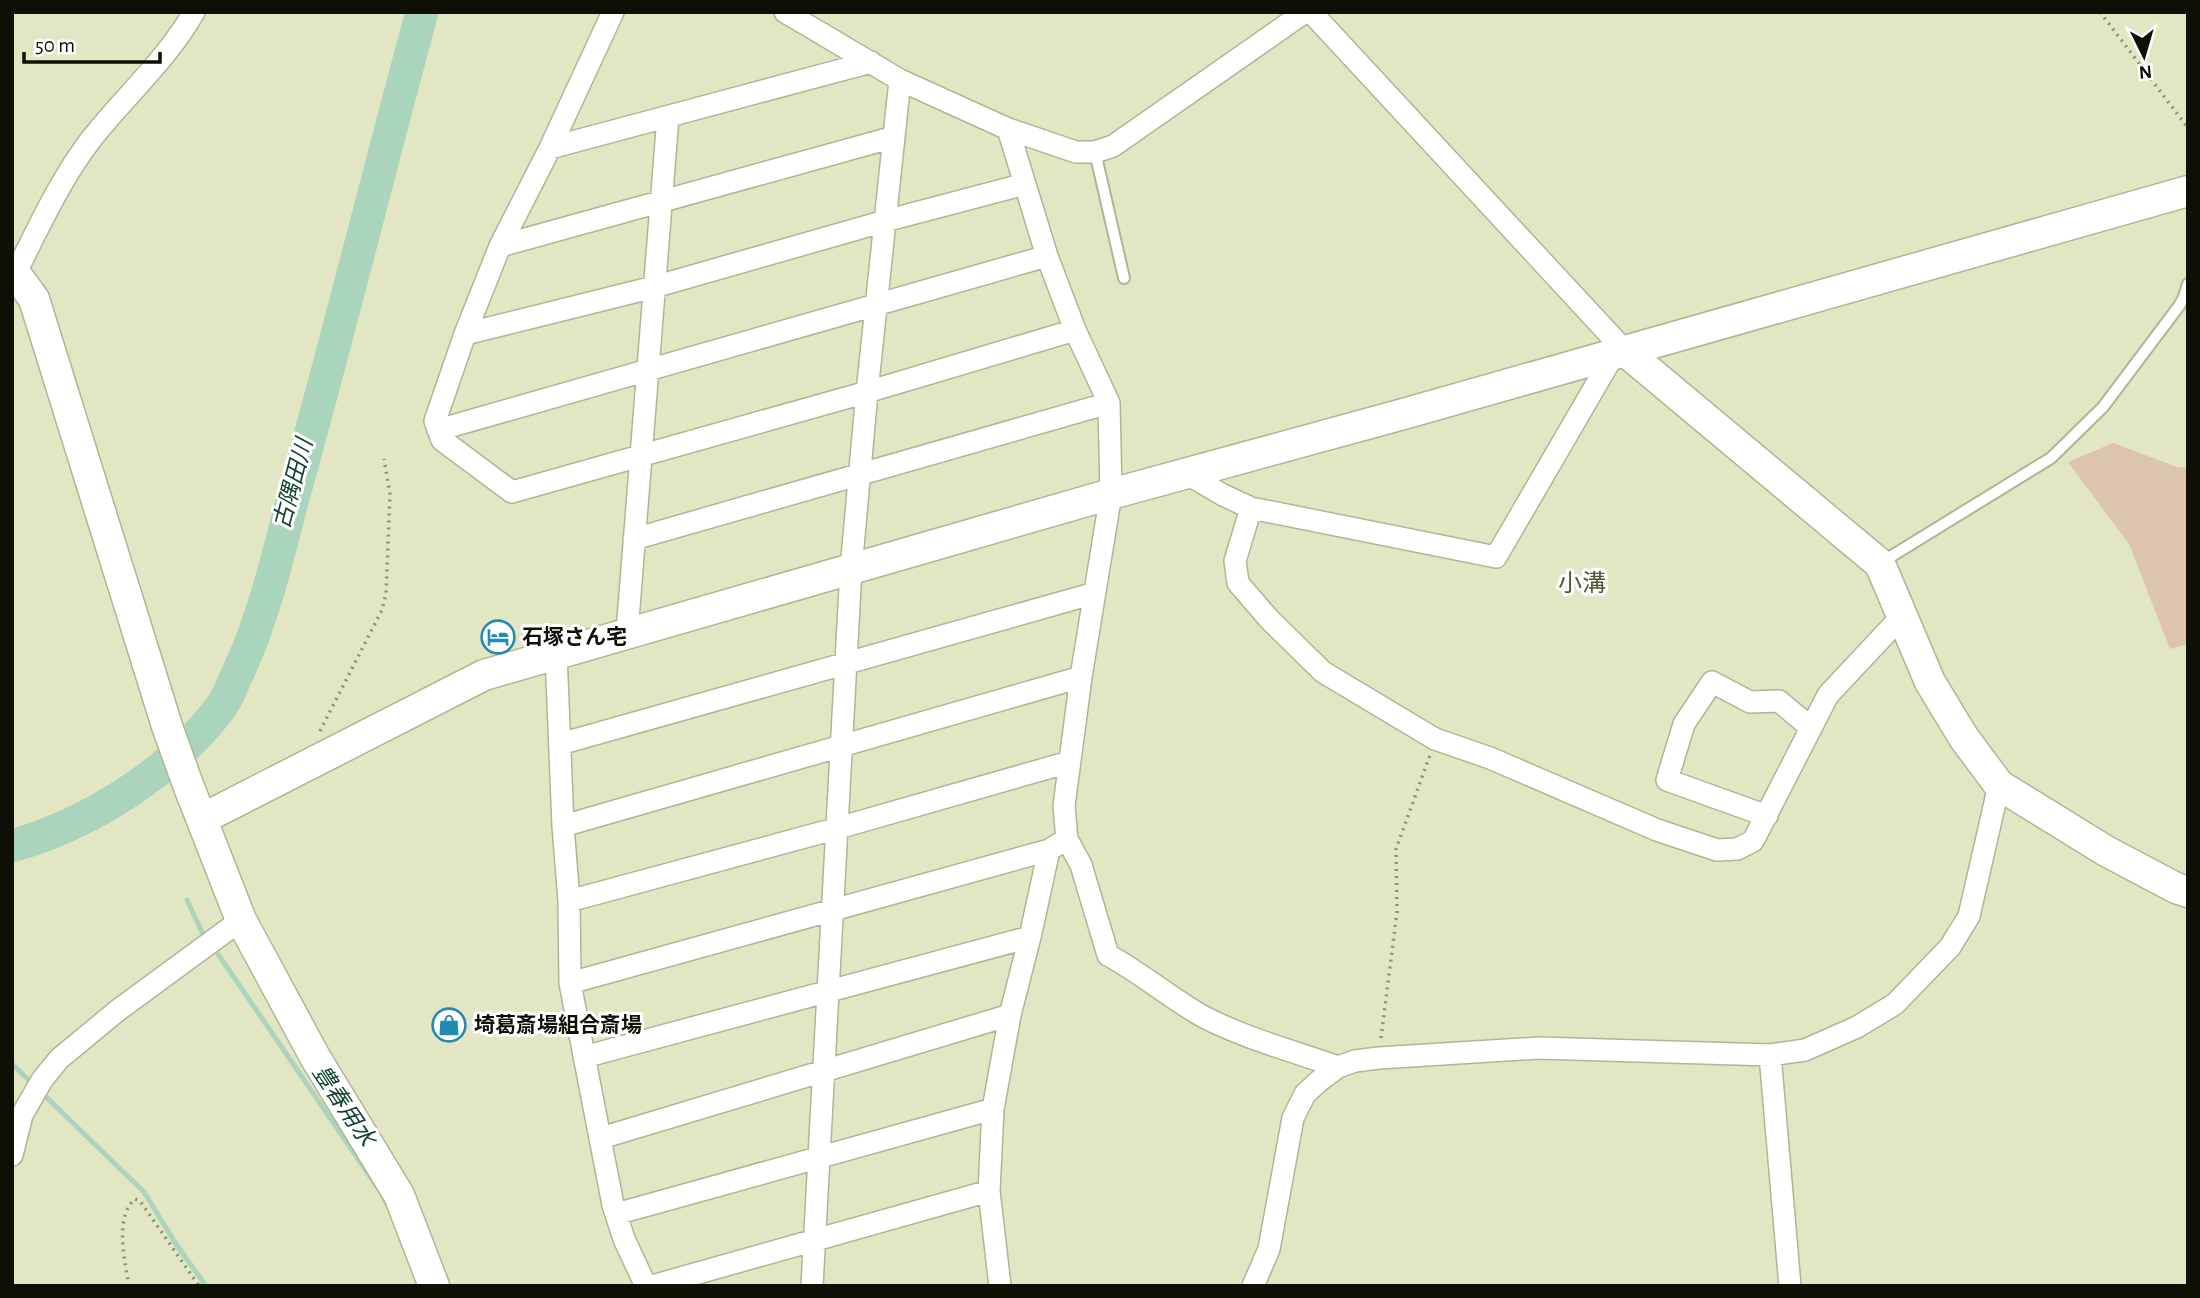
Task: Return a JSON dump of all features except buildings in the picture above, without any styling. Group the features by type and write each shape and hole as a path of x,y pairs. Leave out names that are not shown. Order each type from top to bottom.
{"street":[{"path":"194,12 185,29 90,141 65,177 14,271 34,299 167,726 241,920 314,1057 399,1195 434,1286"},
{"path":"613,12 550,148 500,246 465,334 435,421 442,440 512,492 1075,330"},
{"path":"785,12 900,80 1009,129 1076,152 1095,152 1113,146 1311,13 1620,353 1880,564 1930,682 1964,738 1999,785 2106,851 2188,892"},
{"path":"550,148 871,62"},
{"path":"812,1286 851,569 900,80"},
{"path":"627,632 668,117"},
{"path":"1000,1286 989,1191 993,1109 1010,1015 1058,844 1081,677 1111,494 1109,403 1075,330 1046,256 1009,129"},
{"path":"500,246 894,136"},
{"path":"465,334 654,287 1025,184"},
{"path":"202,819 484,675 1111,494 1620,353 2188,191"},
{"path":"438,430 1046,256"},
{"path":"1187,474 1251,508 1496,557 1620,353"},
{"path":"634,539 1109,403"},
{"path":"1251,508 1235,562 1238,583 1269,619 1323,672 1436,739 1509,766 1657,830 1717,850 1737,849 1752,841 1828,695 1902,617"},
{"path":"560,744 1095,593"},
{"path":"556,653 569,901 570,983 616,1214 624,1239 646,1286"},
{"path":"563,826 1081,677"},
{"path":"1767,816 1667,780 1684,724 1712,682 1750,702 1779,701 1811,728"},
{"path":"569,901 1069,762"},
{"path":"1253,1286 1269,1249 1293,1118 1306,1094 1338,1068 1355,1061 1379,1058 1539,1048 1770,1055 1805,1050 1857,1027 1895,1004 1950,947 1969,916 1999,785"},
{"path":"570,983 1058,844"},
{"path":"1058,844 1081,865 1108,955 1135,969 1203,1016 1338,1068"},
{"path":"12,1155 22,1115 42,1080 59,1059 117,1011 241,920"},
{"path":"584,1057 1030,937"},
{"path":"601,1138 1010,1015"},
{"path":"1770,1055 1790,1286"},
{"path":"616,1214 993,1109"},
{"path":"652,1286 989,1191"}],"lane":[{"path":"1095,152 1124,278"},
{"path":"1880,564 2051,458 2104,407 2183,309 2188,284"}],"path":[{"path":"2100,12 2188,128"},
{"path":"319,760 319,733 377,621 386,594 390,494 384,459"},
{"path":"1379,1058 1397,912 1396,849 1436,739"},
{"path":"130,1286 123,1247 123,1229 125,1217 135,1199 140,1201 199,1286"}],"shaded area":[{"path":"2113,443 2177,467 2188,468 2188,644 2170,649 2129,544 2068,462"}],"waterway":[{"name":"古隅田川","path":"12,846 70,824 127,793 154,774 201,731 227,697 254,635 268,590 422,12"},
{"name":"豊春用水","path":"187,900 202,932"},
{"name":"豊春用水","path":"218,954 380,1191 390,1210"},
{"name":"豊春用水","path":"12,1064 34,1085"},
{"name":"豊春用水","path":"41,1092 144,1192 206,1286"}],"place":[{"name":"石塚さん宅","path":"498,637"},
{"name":"埼葛斎場組合斎場","path":"449,1025"}],"district":[{"name":"小溝","path":"1582,584"}]}
